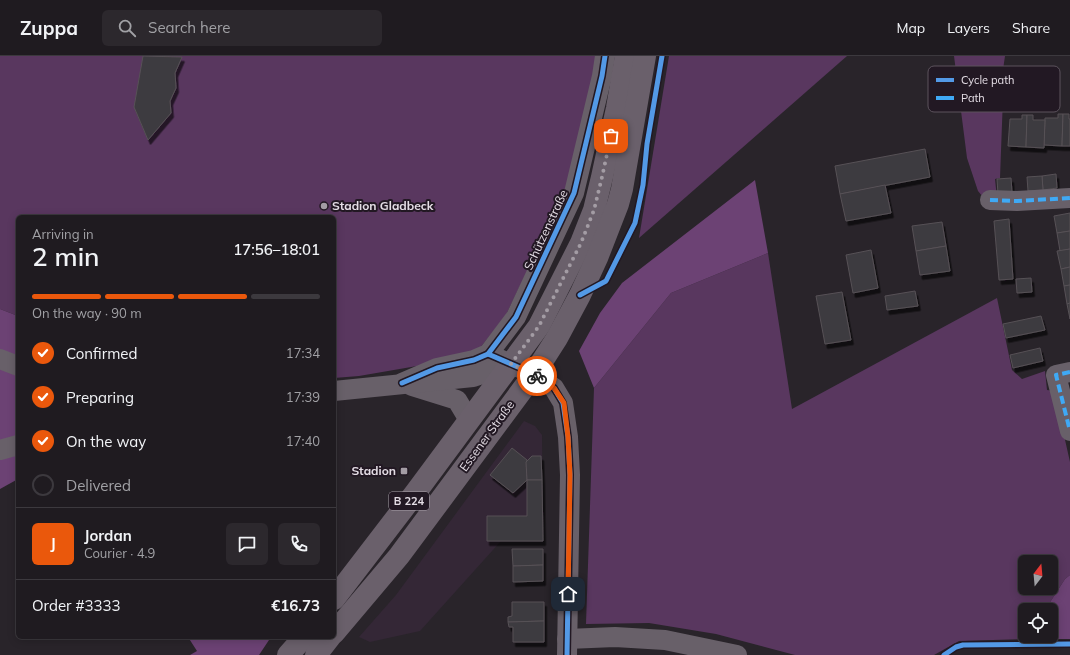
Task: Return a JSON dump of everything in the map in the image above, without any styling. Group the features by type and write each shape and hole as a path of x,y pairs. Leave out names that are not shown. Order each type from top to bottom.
{"main road":[{"name":"Essener Straße","path":"336,596 539,326 581,243 594,210 617,108 626,56"},
{"name":"Essener Straße","path":"336,631 388,570 534,374 557,338 580,295 597,258 618,204 622,189 645,56"},
{"path":"288,655 302,639"},
{"path":"316,655 328,639"}],"street":[{"name":"Schützenstraße","path":"488,354 516,317 574,194 602,76 605,56"},
{"path":"990,200 1017,201 1070,198"},
{"path":"402,383 438,368 474,360 488,354 534,374 554,388 560,396 564,403 570,475 567,647 615,636 664,640 737,655"},
{"path":"0,359 16,365"},
{"path":"336,391 473,377 511,364"},
{"path":"1070,372 1056,375 1070,431"},
{"path":"402,383 456,400 469,420"},
{"path":"0,450 16,446"}],"shaded area":[{"name":"Stadion Gladbeck","path":"0,56 599,56 566,190 506,315 480,348 446,361 359,376 336,378 336,215 16,215 16,315 0,309"},
{"path":"669,56 847,56 639,238"},
{"path":"954,56 1005,56 1004,66 955,66"},
{"path":"961,112 1002,112 1000,178 995,179 997,198 983,197 978,191 967,158"},
{"path":"755,180 768,253 671,293 594,388 579,351 600,313 622,283"},
{"path":"768,253 792,409 997,298 1012,370 1022,379 1045,371 1047,390 1054,391 1070,462 1070,575 1065,579 1058,590 1058,555 1018,555 1018,595 1055,595 1050,603 1018,603 1018,639 959,641 934,655 795,655 716,634 649,623 586,624 594,388 671,293"},
{"path":"0,309 16,315 16,480 0,489"},
{"path":"524,421 535,426 542,435 543,541 501,541 420,631 370,642 359,637 396,595"},
{"path":"1070,575 1070,639 1058,639 1058,603 1050,603 1055,595 1058,595 1058,590 1065,579"},
{"path":"189,639 270,639 259,655 190,655 197,651"}],"building":[{"path":"143,56 182,57 175,73 176,88 170,101 171,113 148,140 134,107"},
{"path":"1058,114 1063,114 1062,146 1044,145 1045,118 1058,118"},
{"path":"1063,114 1069,114 1070,146 1062,146"},
{"path":"1022,115 1027,115 1026,147 1008,146 1010,119 1022,119"},
{"path":"1027,115 1033,115 1033,120 1045,120 1044,148 1026,147"},
{"path":"925,149 930,177 840,194 835,166"},
{"path":"1056,174 1057,188 1043,190 1042,176"},
{"path":"1042,176 1043,190 1028,191 1027,177"},
{"path":"1011,178 1012,192 998,194 997,179"},
{"path":"885,185 891,213 846,221 840,194"},
{"path":"1070,213 1070,231 1057,233 1054,216"},
{"path":"1009,219 1013,279 999,280 994,221"},
{"path":"942,222 946,246 916,251 912,226"},
{"path":"1070,231 1070,249 1060,251 1057,233"},
{"path":"946,246 950,271 920,275 916,251"},
{"path":"1070,249 1070,267 1061,269 1057,251"},
{"path":"871,250 878,288 853,293 846,255"},
{"path":"1070,267 1070,285 1064,286 1061,269"},
{"path":"1031,278 1032,292 1017,293 1016,279"},
{"path":"1070,285 1070,303 1067,304 1064,286"},
{"path":"915,291 918,306 887,310 885,296"},
{"path":"842,292 851,340 825,344 816,296"},
{"path":"1070,303 1070,319 1067,304"},
{"path":"1041,316 1045,330 1006,338 1003,324"},
{"path":"1040,348 1043,361 1013,368 1010,355"},
{"path":"512,448 527,460 527,480 513,493 490,475"},
{"path":"532,456 541,456 542,480 527,480 526,462"},
{"path":"527,480 542,480 543,541 487,541 487,516 527,516"},
{"path":"512,549 543,549 543,565 513,566"},
{"path":"543,565 543,581 513,582 513,566"},
{"path":"512,602 544,602 544,621 508,622 508,617 512,616"},
{"path":"544,621 544,642 513,642 513,627 509,627 508,622"}],"marked path":[{"path":"990,200 1017,201 1070,198"},
{"path":"1070,372 1056,375 1070,431"}],"cycle path":[{"path":"402,383 437,368 474,360 488,354 516,317 574,193 602,76 605,56"},
{"path":"580,295 606,281 635,223 643,185 647,144 662,56"},
{"path":"488,354 534,374 554,388 563,403 568,437 570,475 567,655"},
{"path":"944,655 956,647 963,645 1070,644"}],"way so far":[{"path":"537,376 511,364 539,326 581,243 594,210 611,136"}],"place":[{"name":"Stadion Gladbeck","path":"324,206"},
{"name":"Stadion","path":"404,471"}],"route":[{"path":"537,376 554,388 564,403 570,475 568,594"}]}
